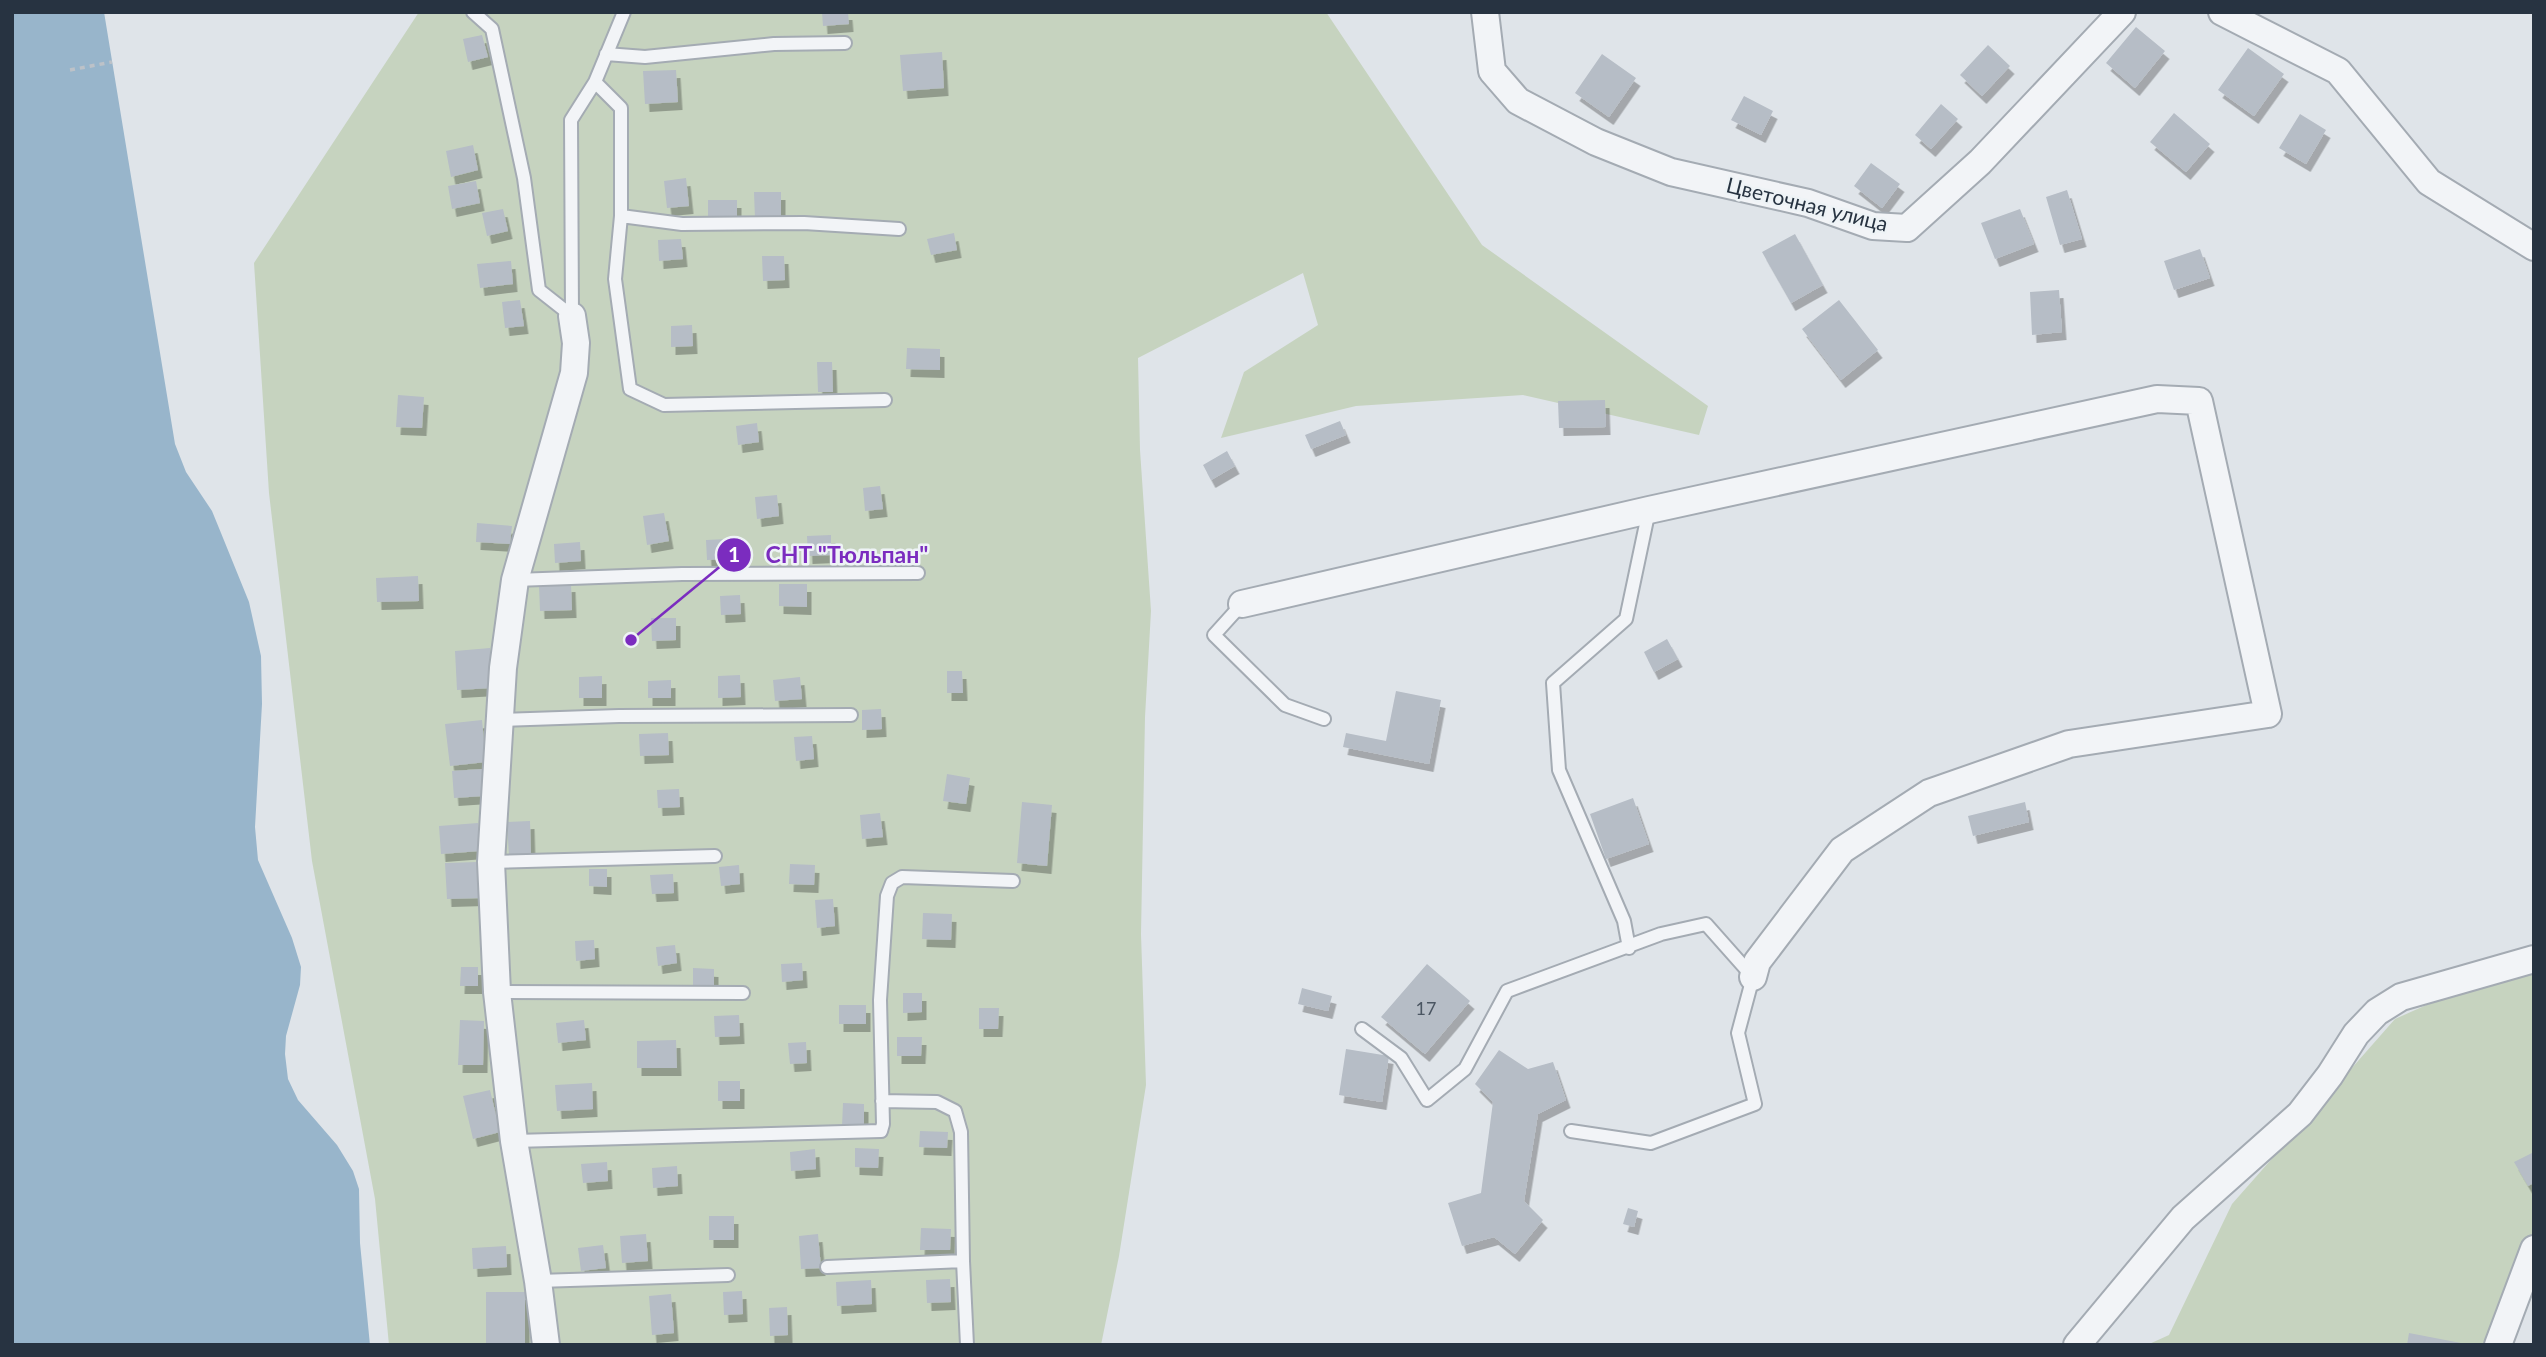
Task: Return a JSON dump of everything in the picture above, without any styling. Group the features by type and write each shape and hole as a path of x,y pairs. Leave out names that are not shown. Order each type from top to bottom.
{"street":[{"name":"Цветочная улица","path":"1485,12 1492,71 1517,101 1596,142 1671,172 1808,204 1872,226 1907,228 1980,162 2122,12"},
{"path":"2222,12 2338,71 2429,182 2534,247"},
{"path":"545,1345 538,1281 514,1141 497,992 491,862 499,720 515,580 574,373 576,343 572,316"},
{"path":"1242,604 1649,510 2157,399 2199,401 2268,714 2070,744 1929,793 1842,850 1757,962 1753,977"},
{"path":"2077,1345 2183,1218 2300,1114 2330,1075 2356,1034 2377,1012 2401,997 2534,959"},
{"path":"2498,1345 2534,1249"}],"lane":[{"path":"473,12 492,29 524,178 539,290 572,316"},
{"path":"572,316 571,120 595,82 624,12"},
{"path":"606,54 645,57 774,44 845,43"},
{"path":"595,82 621,108 621,216 615,279 630,388 664,405 885,400"},
{"path":"621,216 682,223 804,223 899,229"},
{"path":"1629,948 1624,921 1559,770 1553,683 1626,619 1649,510"},
{"path":"515,580 682,574 918,573"},
{"path":"1242,604 1214,635 1285,705 1324,719"},
{"path":"499,720 619,716 851,715"},
{"path":"491,862 715,856"},
{"path":"514,1141 881,1131 880,1000 887,896 892,883 901,877 1013,881"},
{"path":"1362,1029 1401,1058 1427,1100 1465,1069 1507,991 1661,934 1706,924 1753,977 1738,1033 1755,1104 1651,1143 1572,1131"},
{"path":"497,992 743,993"},
{"path":"882,1101 937,1102 956,1111 961,1132 967,1345"},
{"path":"827,1267 963,1261"},
{"path":"538,1281 728,1275"}],"path":[{"path":"70,70 112,62"}],"green space":[{"path":"419,12 1326,12 1482,245 1708,406 1699,435 1523,395 1356,406 1221,438 1244,372 1318,325 1303,273 1138,358 1140,450 1151,611 1145,717 1141,934 1146,1085 1119,1256 1101,1345 389,1345 375,1199 312,861 269,493 254,263"},
{"path":"2534,972 2534,1262 2490,1345 2147,1345 2169,1335 2232,1204 2395,1019 2478,982"}],"water":[{"path":"12,12 104,12 175,444 186,472 212,511 249,602 261,656 262,704 255,827 258,860 292,938 301,967 300,985 286,1036 288,1079 298,1100 337,1145 353,1171 359,1189 360,1243 370,1345 12,1345"}],"building":[{"path":"822,12 848,12 849,24 823,26"},
{"path":"2136,27 2165,51 2135,88 2106,63"},
{"path":"482,35 488,57 468,62 463,39"},
{"path":"1988,45 2010,66 1982,96 1960,75"},
{"path":"2248,48 2284,74 2254,116 2218,90"},
{"path":"942,52 944,88 903,91 900,55"},
{"path":"1602,54 1636,78 1609,117 1575,93"},
{"path":"676,70 678,102 645,104 643,71"},
{"path":"1744,96 1773,111 1761,135 1731,120"},
{"path":"1941,104 1958,119 1931,149 1915,135"},
{"path":"2174,113 2210,144 2186,172 2150,142"},
{"path":"2300,114 2326,130 2306,164 2279,148"},
{"path":"473,145 478,170 451,177 446,151"},
{"path":"1871,163 1900,184 1882,208 1854,186"},
{"path":"686,178 689,206 667,208 664,181"},
{"path":"476,181 480,203 452,209 448,186"},
{"path":"2067,190 2082,239 2060,245 2046,197"},
{"path":"754,192 781,192 781,218 755,219"},
{"path":"708,200 737,200 737,218 708,218"},
{"path":"503,209 508,231 487,236 482,213"},
{"path":"2020,209 2034,244 1995,259 1981,223"},
{"path":"954,233 957,250 931,255 927,239"},
{"path":"1795,234 1823,285 1791,303 1762,252"},
{"path":"681,239 683,259 659,261 658,240"},
{"path":"2200,249 2210,278 2174,290 2164,261"},
{"path":"762,256 784,256 785,280 763,281"},
{"path":"511,261 513,284 480,288 477,264"},
{"path":"2059,290 2062,332 2032,335 2030,292"},
{"path":"520,300 524,326 505,328 502,302"},
{"path":"1839,300 1878,350 1841,380 1802,329"},
{"path":"692,325 693,346 671,347 671,326"},
{"path":"907,348 940,349 940,370 906,369"},
{"path":"817,362 832,362 833,392 818,392"},
{"path":"398,395 424,397 422,428 396,427"},
{"path":"1605,400 1606,427 1559,428 1558,401"},
{"path":"1340,421 1346,435 1311,449 1305,435"},
{"path":"757,423 759,442 738,445 736,426"},
{"path":"1227,451 1235,466 1211,480 1203,465"},
{"path":"880,486 883,509 865,511 863,488"},
{"path":"777,495 779,516 757,519 755,497"},
{"path":"664,513 669,541 647,545 643,516"},
{"path":"477,523 512,526 510,544 476,542"},
{"path":"831,535 831,555 808,556 807,536"},
{"path":"726,539 727,559 707,560 706,540"},
{"path":"580,542 581,561 555,563 554,544"},
{"path":"418,576 419,601 377,602 376,578"},
{"path":"571,584 572,610 540,611 539,585"},
{"path":"779,584 807,584 807,607 779,606"},
{"path":"740,595 741,614 721,615 720,596"},
{"path":"651,618 676,618 676,640 652,641"},
{"path":"1667,639 1678,659 1654,672 1644,652"},
{"path":"490,648 492,688 457,690 455,651"},
{"path":"947,671 962,671 963,693 947,693"},
{"path":"740,675 741,697 718,698 718,676"},
{"path":"602,676 602,698 579,698 579,677"},
{"path":"800,677 802,699 775,701 773,680"},
{"path":"671,680 671,698 648,698 648,681"},
{"path":"1396,691 1441,700 1429,764 1343,747 1346,733 1386,741"},
{"path":"881,709 882,729 862,730 862,710"},
{"path":"482,720 486,762 450,766 445,724"},
{"path":"668,733 669,755 640,756 639,734"},
{"path":"812,736 814,759 796,761 794,737"},
{"path":"482,769 484,796 454,798 452,771"},
{"path":"947,774 970,778 966,804 943,801"},
{"path":"679,789 680,807 658,808 657,790"},
{"path":"1633,798 1649,844 1606,859 1590,814"},
{"path":"1022,802 1052,805 1047,866 1017,863"},
{"path":"2025,802 2029,822 1973,836 1968,816"},
{"path":"880,813 883,837 862,839 860,815"},
{"path":"530,821 531,854 509,856 507,822"},
{"path":"478,823 480,851 441,854 439,826"},
{"path":"478,862 480,898 447,899 445,863"},
{"path":"790,864 815,865 814,885 789,884"},
{"path":"739,865 740,884 721,886 719,867"},
{"path":"589,869 607,869 607,887 589,886"},
{"path":"673,874 674,893 652,894 650,875"},
{"path":"833,899 835,926 817,928 815,900"},
{"path":"923,913 952,914 951,940 922,939"},
{"path":"594,940 595,959 576,961 575,941"},
{"path":"675,945 677,963 658,966 656,947"},
{"path":"802,963 803,980 782,982 781,964"},
{"path":"1427,964 1470,1001 1425,1054 1381,1017"},
{"path":"461,967 478,967 478,986 460,986"},
{"path":"693,968 714,969 714,986 693,986"},
{"path":"1302,988 1332,996 1328,1011 1298,1004"},
{"path":"903,993 922,993 922,1012 903,1013"},
{"path":"839,1005 866,1005 866,1024 839,1024"},
{"path":"979,1008 999,1008 998,1029 979,1029"},
{"path":"739,1015 740,1036 715,1037 714,1016"},
{"path":"460,1020 484,1021 483,1065 458,1065"},
{"path":"584,1020 586,1040 558,1043 556,1023"},
{"path":"897,1037 922,1037 921,1056 897,1056"},
{"path":"676,1040 677,1068 637,1068 637,1041"},
{"path":"806,1042 807,1063 790,1064 788,1043"},
{"path":"1346,1049 1389,1056 1382,1102 1339,1095"},
{"path":"1499,1050 1528,1069 1553,1062 1566,1100 1538,1114 1524,1201 1543,1220 1515,1254 1494,1237 1462,1246 1448,1203 1481,1193 1493,1102 1475,1084"},
{"path":"718,1081 740,1081 740,1101 718,1101"},
{"path":"592,1083 593,1109 557,1111 555,1085"},
{"path":"490,1090 500,1132 473,1139 463,1096"},
{"path":"843,1103 864,1104 864,1127 842,1127"},
{"path":"920,1131 948,1132 947,1148 919,1147"},
{"path":"855,1148 879,1149 878,1168 855,1167"},
{"path":"815,1149 816,1169 791,1171 790,1152"},
{"path":"2534,1152 2534,1183 2528,1186 2514,1162"},
{"path":"607,1162 608,1181 583,1183 581,1164"},
{"path":"677,1166 678,1186 653,1188 652,1168"},
{"path":"1628,1208 1638,1211 1634,1227 1623,1224"},
{"path":"709,1216 734,1216 734,1240 709,1240"},
{"path":"921,1228 951,1229 950,1250 920,1250"},
{"path":"646,1234 648,1261 622,1263 620,1236"},
{"path":"818,1234 821,1268 801,1269 799,1236"},
{"path":"603,1245 606,1268 581,1271 578,1248"},
{"path":"506,1246 507,1267 473,1269 472,1248"},
{"path":"950,1279 951,1302 927,1303 926,1280"},
{"path":"871,1280 872,1304 837,1306 836,1282"},
{"path":"742,1291 743,1314 724,1315 723,1292"},
{"path":"486,1292 525,1292 525,1345 486,1345"},
{"path":"671,1294 674,1333 652,1335 649,1296"},
{"path":"787,1307 788,1335 770,1336 769,1308"},
{"path":"2409,1333 2461,1343 2461,1345 2407,1345"}],"place":[{"name":"СНТ \"Тюльпан\"","path":"631,640"}]}
